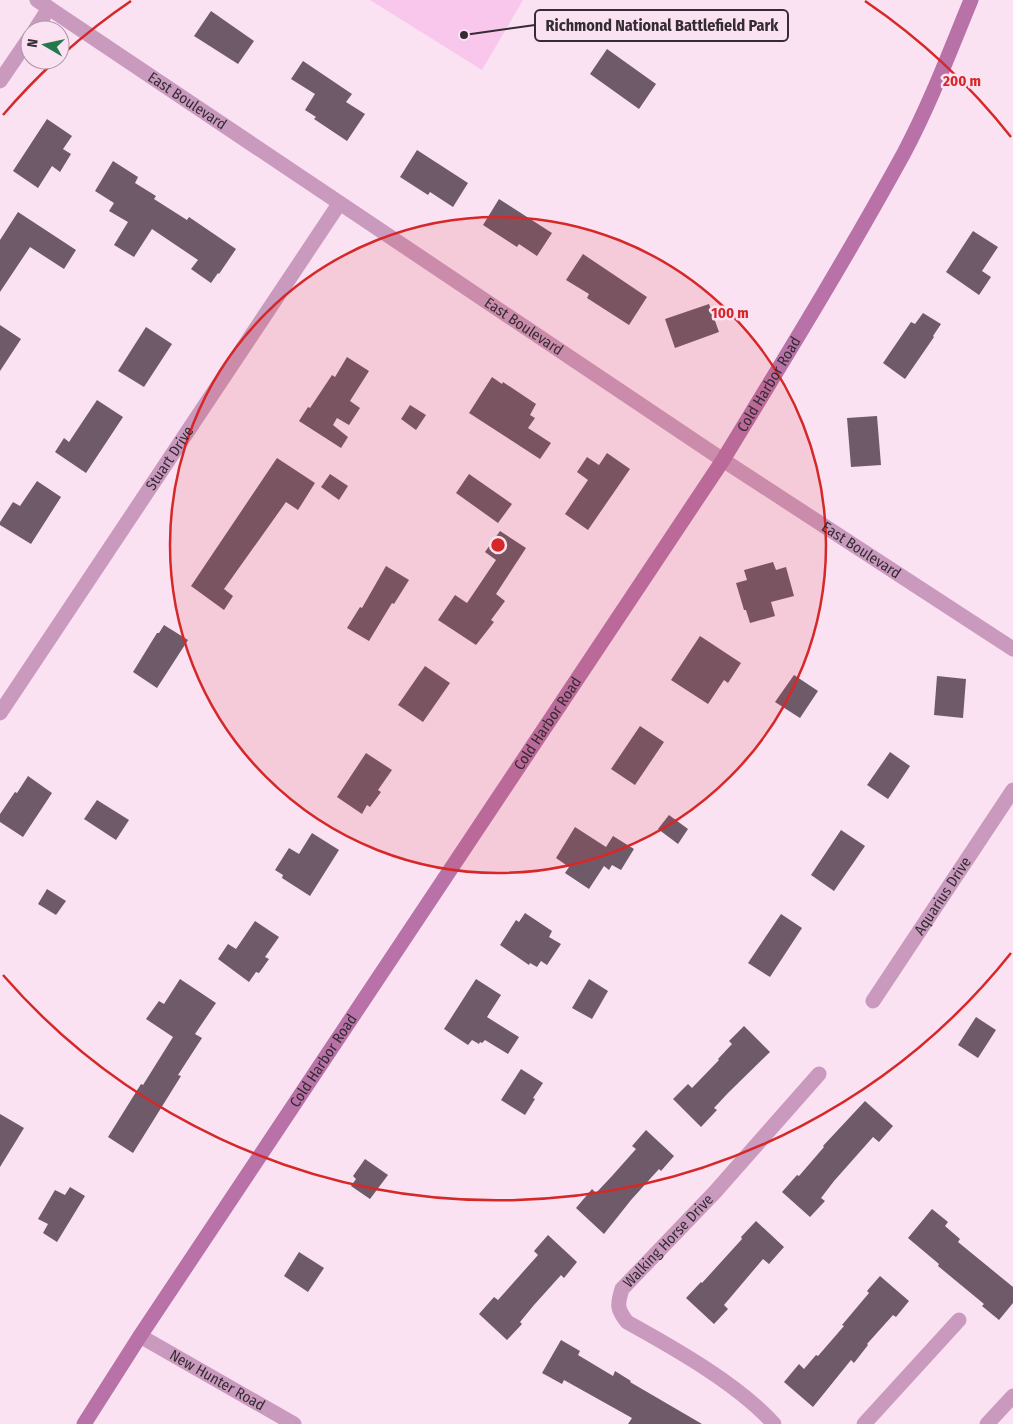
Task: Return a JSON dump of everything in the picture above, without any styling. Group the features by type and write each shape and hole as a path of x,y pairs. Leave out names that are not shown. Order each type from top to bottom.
{"main road":[{"name":"Cold Harbor Road","path":"84,1424 140,1336 723,460 814,310 905,151 945,64 971,0"}],"street":[{"name":"East Boulevard","path":"43,4 723,460 1013,649"},
{"path":"38,20 43,4"},
{"path":"0,82 20,52"},
{"name":"Stuart Drive","path":"0,713 339,204"},
{"name":"Aquarius Drive","path":"873,1000 1013,790"},
{"name":"Walking Horse Drive","path":"774,1424 750,1400 707,1370 627,1322 620,1313 618,1302 622,1290 715,1192 819,1074"},
{"path":"864,1424 959,1320"},
{"name":"New Hunter Road","path":"140,1336 294,1424"},
{"path":"987,1424 1013,1396"}],"shaded area":[{"path":"370,0 523,0 482,70"}],"building":[{"path":"211,11 254,41 238,64 194,36"},
{"path":"607,49 656,84 639,109 590,74"},
{"path":"303,61 352,94 346,102 365,114 347,141 314,119 316,117 305,110 315,94 291,79"},
{"path":"47,119 72,136 63,149 71,154 60,172 52,166 38,188 13,171"},
{"path":"417,150 468,183 453,207 430,192 428,195 400,177"},
{"path":"113,161 138,177 135,183 156,196 154,199 187,220 189,217 236,249 211,283 191,269 198,260 152,229 134,257 114,245 128,222 109,211 114,203 95,191"},
{"path":"499,199 552,233 537,256 519,244 517,247 483,225"},
{"path":"18,212 76,250 64,269 30,247 0,292 0,240"},
{"path":"973,231 998,247 982,271 991,277 979,295 946,272"},
{"path":"583,254 647,297 629,325 587,298 589,294 566,280"},
{"path":"709,304 719,332 675,348 665,319"},
{"path":"923,313 941,324 905,379 883,363 911,322 915,324"},
{"path":"0,325 21,339 0,371"},
{"path":"146,327 172,344 144,387 118,371"},
{"path":"347,357 369,371 350,401 360,408 349,425 337,418 333,425 348,437 341,448 299,421 332,375 335,377"},
{"path":"492,377 536,404 530,415 535,418 528,428 551,443 540,459 469,413"},
{"path":"97,400 123,417 86,473 55,452 64,438 69,442"},
{"path":"410,405 426,415 416,430 401,419"},
{"path":"877,416 881,465 851,467 847,418"},
{"path":"607,453 630,469 588,530 565,514 588,480 577,472 587,457 599,465"},
{"path":"277,458 315,483 298,510 286,502 224,589 233,596 224,610 191,586"},
{"path":"330,474 348,486 339,500 321,487"},
{"path":"469,474 512,504 498,523 456,493"},
{"path":"37,481 61,497 31,544 0,525 0,522 13,502 20,506"},
{"path":"500,531 526,548 496,594 505,601 491,620 494,622 476,645 438,620 455,595 467,603 496,560 485,552"},
{"path":"773,562 776,570 786,567 794,596 771,602 775,616 750,623 736,583 747,580 744,570"},
{"path":"386,566 409,580 394,604 392,603 369,641 347,628 360,607 362,608"},
{"path":"164,625 188,640 157,688 133,672"},
{"path":"700,636 741,663 728,683 724,680 708,704 671,680"},
{"path":"425,666 450,683 423,722 398,705"},
{"path":"794,675 818,691 800,718 775,702"},
{"path":"937,676 966,679 963,718 934,715"},
{"path":"640,726 664,742 635,785 611,769"},
{"path":"890,752 910,766 888,799 867,785"},
{"path":"366,753 392,770 378,790 381,792 370,807 367,805 362,814 337,797"},
{"path":"28,776 52,793 23,837 0,822 0,814"},
{"path":"97,800 129,820 116,840 84,819"},
{"path":"669,815 688,829 678,844 658,829"},
{"path":"575,827 606,847 613,836 634,849 621,870 612,865 609,870 604,866 589,889 565,873 569,867 556,858"},
{"path":"841,830 865,846 834,891 811,875"},
{"path":"312,833 339,850 310,896 282,878 283,875 275,870 289,848 299,854"},
{"path":"47,889 66,901 56,915 38,904"},
{"path":"525,913 552,931 549,937 561,944 547,965 541,961 537,967 530,963 529,965 500,945 516,920 519,922"},
{"path":"781,914 802,928 770,977 748,963"},
{"path":"255,921 279,937 265,957 269,959 259,973 256,972 249,982 218,959 228,944 236,949"},
{"path":"180,979 216,1003 195,1034 202,1038 178,1075 181,1076 133,1153 108,1137 173,1037 146,1019 159,1001 164,1004"},
{"path":"476,979 501,995 487,1017 519,1037 508,1054 485,1040 479,1044 472,1040 468,1045 444,1029"},
{"path":"589,979 608,991 592,1019 572,1008"},
{"path":"976,1017 996,1030 978,1058 958,1045"},
{"path":"744,1026 770,1052 714,1108 717,1110 701,1127 673,1099 688,1084 692,1088 719,1060 732,1044 729,1041"},
{"path":"521,1069 543,1083 525,1115 501,1100"},
{"path":"865,1101 893,1126 879,1142 873,1137 834,1181 821,1198 825,1201 810,1217 782,1192 797,1175 799,1176 823,1146"},
{"path":"0,1114 24,1128 0,1167"},
{"path":"646,1130 674,1156 661,1171 659,1169 631,1200 604,1234 576,1208 592,1189 596,1193 612,1176 636,1149 632,1146"},
{"path":"365,1159 388,1175 370,1199 351,1186 356,1179 353,1176"},
{"path":"70,1187 85,1196 57,1242 43,1233 48,1224 38,1219 55,1190 65,1195"},
{"path":"932,1209 948,1222 945,1226 960,1239 958,1242 1013,1287 1013,1303 999,1320 982,1306 984,1304 908,1238"},
{"path":"756,1221 784,1247 769,1264 763,1259 724,1305 728,1309 714,1324 686,1298 742,1239 741,1237"},
{"path":"548,1235 577,1262 564,1278 561,1275 534,1305 520,1322 522,1324 507,1340 479,1314 494,1297 498,1300 538,1255 534,1251"},
{"path":"299,1252 324,1268 308,1292 284,1276"},
{"path":"880,1276 909,1301 896,1317 893,1315 867,1344 854,1363 851,1360 813,1407 784,1382 799,1364 804,1369 816,1355 818,1356 844,1326 842,1325 869,1293 867,1291"},
{"path":"561,1340 580,1351 578,1355 613,1376 615,1371 630,1382 702,1424 628,1424 632,1418 564,1380 562,1384 542,1373"}],"place":[{"name":"Richmond National Battlefield Park","path":"464,35"}]}
